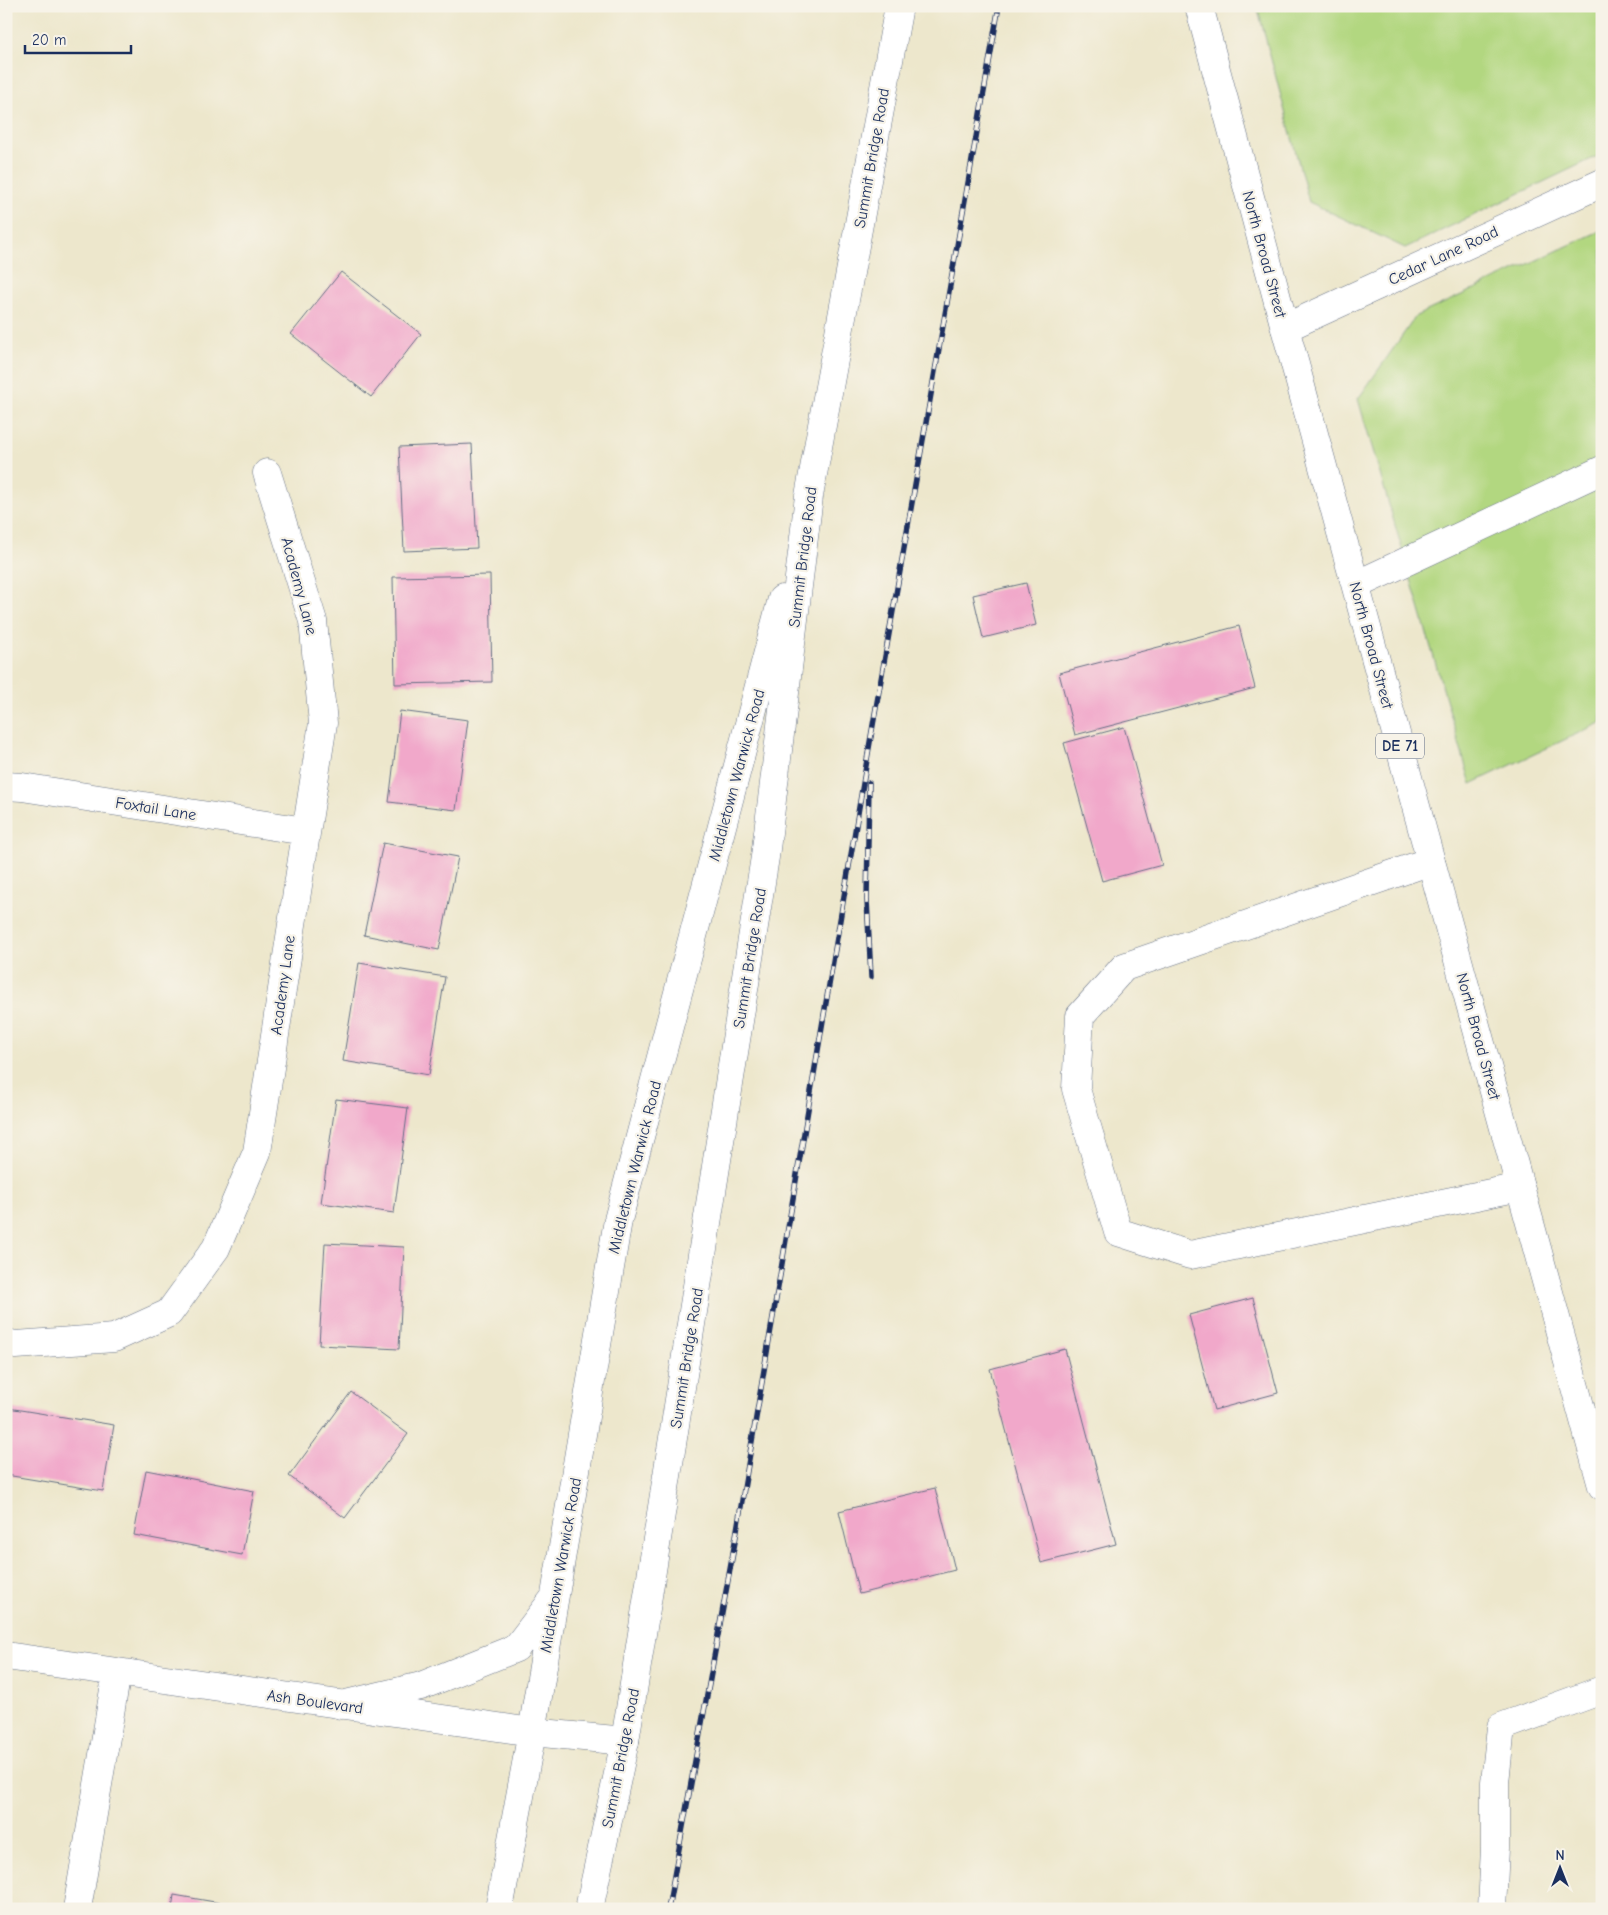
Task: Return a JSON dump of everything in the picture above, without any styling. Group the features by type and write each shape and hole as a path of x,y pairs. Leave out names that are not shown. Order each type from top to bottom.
{"main road":[{"name":"Summit Bridge Road","path":"589,1909 625,1741 765,857 810,496 899,6"},
{"name":"North Broad Street","path":"1199,6 1520,1187 1598,1460 1602,1486"},
{"name":"Cedar Lane Road","path":"1285,328 1602,183"},
{"path":"1356,586 1602,470"},
{"name":"Academy Lane","path":"6,1343 16,1345 114,1338 169,1313 216,1248 257,1152 323,723 313,621 267,473"},
{"name":"Middletown Warwick Road","path":"500,1909 555,1598 618,1220 810,496"},
{"name":"Foxtail Lane","path":"6,786 305,831"},
{"path":"1431,862 1124,967 1080,1016 1076,1089 1118,1232 1190,1255 1520,1187"},
{"path":"340,1705 421,1686 516,1648 555,1598"},
{"name":"Ash Boulevard","path":"6,1656 532,1732 625,1741"},
{"path":"77,1909 117,1672"},
{"path":"1492,1909 1495,1848 1495,1782 1501,1726 1602,1690"}],"green space":[{"path":"1257,6 1602,6 1602,154 1405,248 1309,202"},
{"path":"1602,230 1602,722 1471,784 1358,399 1416,316"}],"building":[{"path":"341,272 421,334 371,397 291,334"},
{"path":"472,444 477,548 404,551 399,447"},
{"path":"490,575 492,682 395,684 393,577"},
{"path":"1026,583 1036,625 983,638 973,595"},
{"path":"1239,626 1255,688 1075,735 1059,673"},
{"path":"400,711 468,720 456,810 389,802"},
{"path":"1124,727 1162,865 1102,881 1064,743"},
{"path":"383,843 458,857 439,950 364,935"},
{"path":"359,963 445,977 429,1075 343,1061"},
{"path":"336,1099 408,1108 394,1213 321,1203"},
{"path":"325,1243 404,1247 399,1349 319,1345"},
{"path":"1253,1298 1278,1393 1214,1410 1189,1315"},
{"path":"1065,1349 1116,1544 1041,1563 990,1369"},
{"path":"351,1392 408,1434 345,1518 289,1476"},
{"path":"8,1408 114,1425 103,1491 6,1475 6,1421"},
{"path":"146,1470 254,1491 242,1555 134,1535"},
{"path":"935,1488 955,1570 859,1594 839,1511"},
{"path":"174,1895 250,1908 250,1909 172,1909"}],"railway":[{"path":"668,1909 735,1542 869,748 999,6"},
{"path":"869,783 867,900 871,977"}]}
